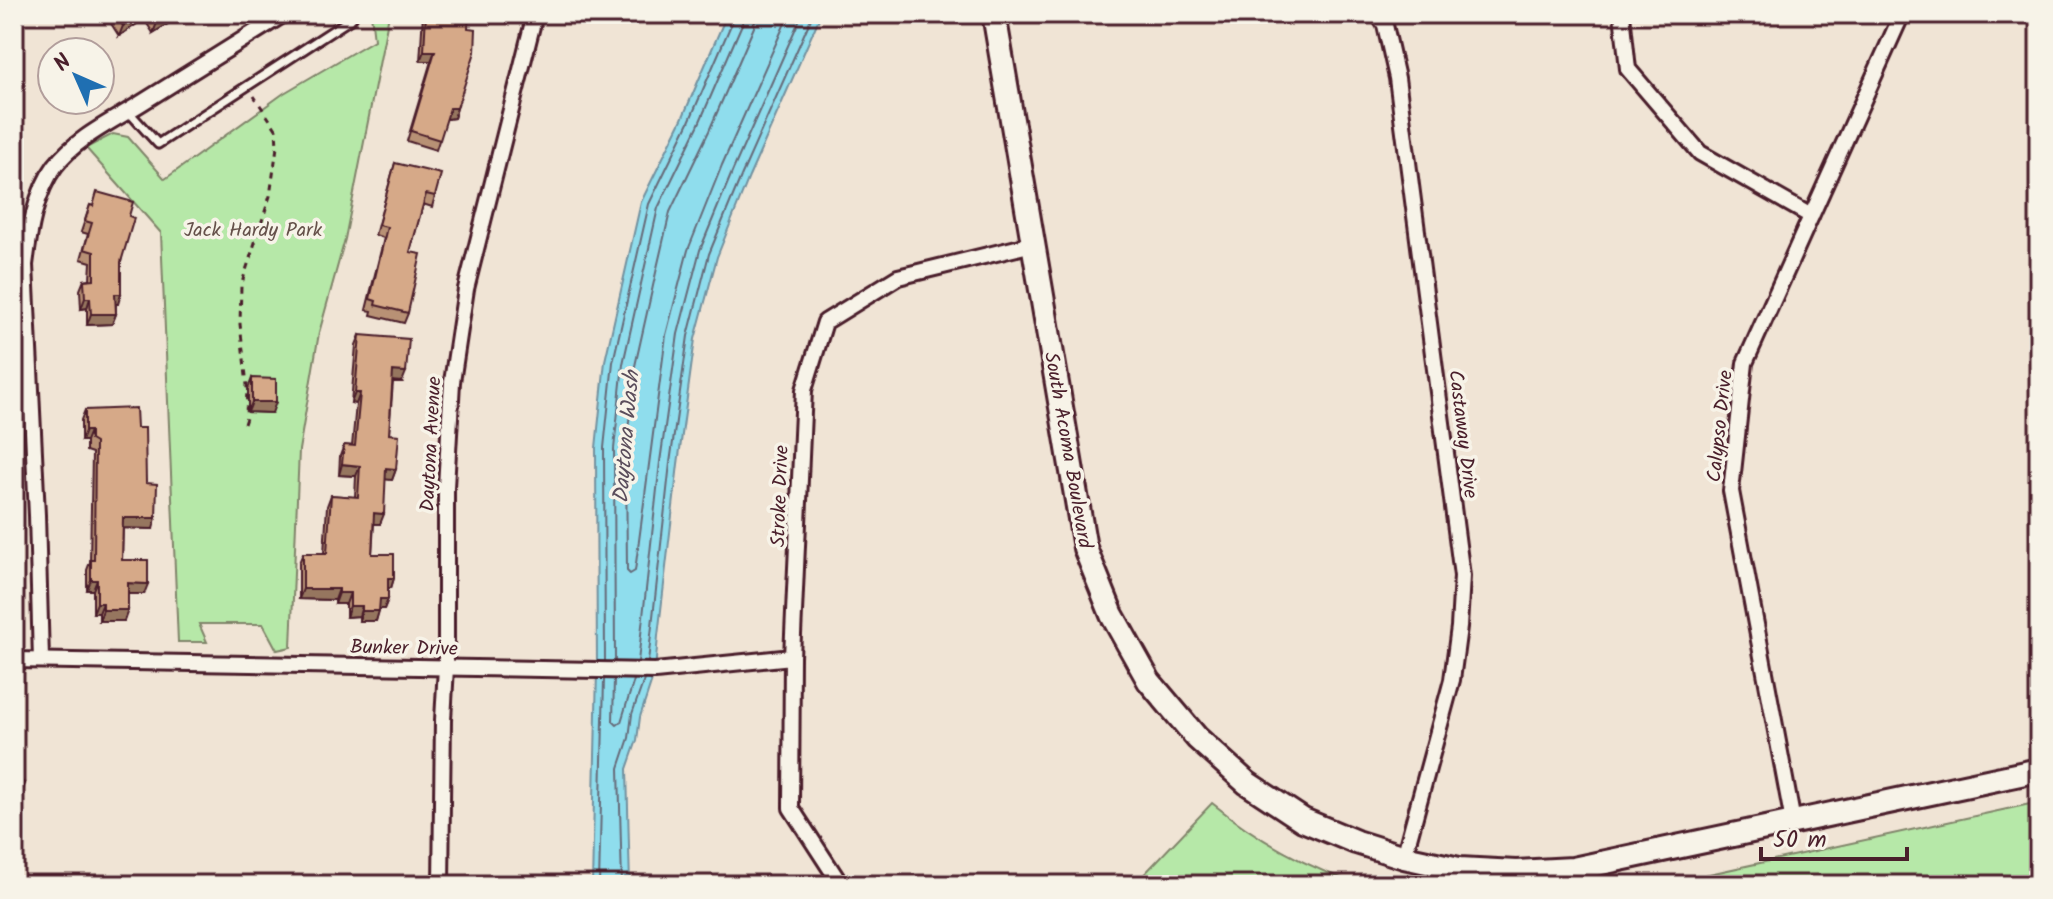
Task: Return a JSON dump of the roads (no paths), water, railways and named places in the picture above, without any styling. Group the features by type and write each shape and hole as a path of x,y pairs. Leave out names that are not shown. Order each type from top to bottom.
{"main road":[{"name":"South Acoma Boulevard","path":"994,14 1085,548 1112,615 1149,681 1197,738 1247,783 1303,820 1356,842 1459,869 1516,872 1573,869 2039,770"}],"street":[{"path":"41,660 25,265 36,203 53,168 76,145 284,14"},
{"name":"Daytona Avenue","path":"441,885 446,487 452,382 466,289 535,14"},
{"name":"Castaway Drive","path":"1378,14 1385,25 1397,78 1462,576 1452,680 1404,857"},
{"path":"1622,14 1628,69 1700,153 1811,216"},
{"name":"Calypso Drive","path":"1793,822 1731,491 1745,363 1902,14"},
{"name":"Stroke Drive","path":"841,885 791,808 792,657 804,390 825,322 898,277 1033,244"},
{"name":"Bunker Drive","path":"14,660 655,671 792,657"}],"lane":[{"path":"128,111 158,144 352,18 350,14"}],"water":[{"name":"Daytona Wash","path":"727,14 821,14 717,257 695,339 655,671 627,769 630,885 592,885 597,670 596,448 605,361 641,202 682,119"}],"park label":[{"name":"Jack Hardy Park","path":"253,229"}]}
